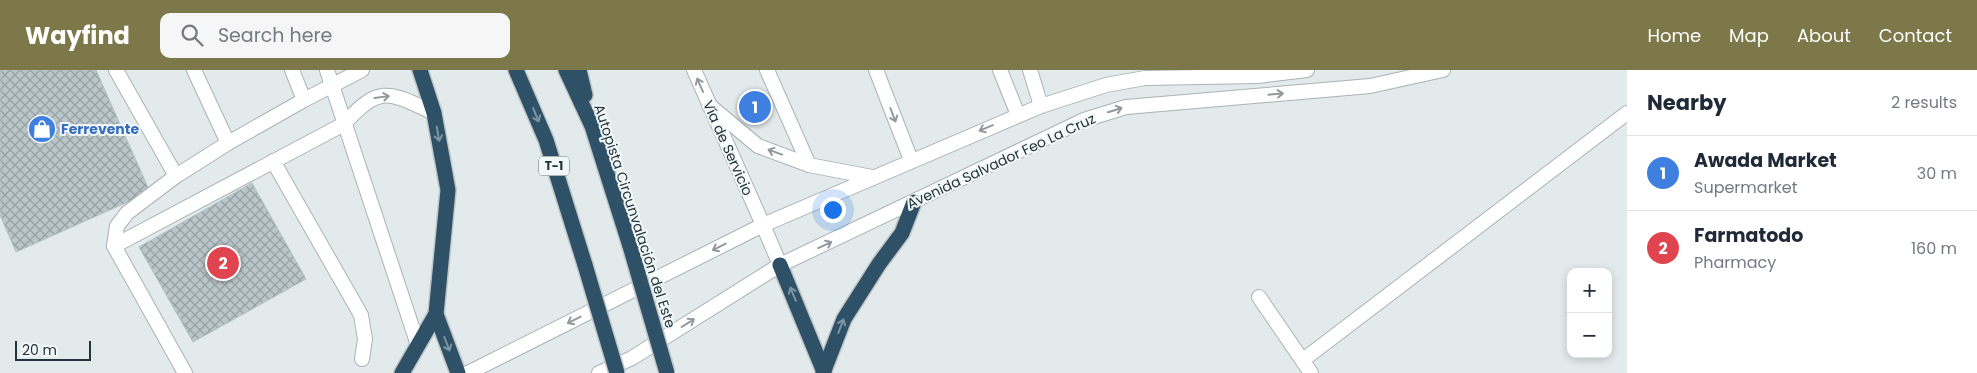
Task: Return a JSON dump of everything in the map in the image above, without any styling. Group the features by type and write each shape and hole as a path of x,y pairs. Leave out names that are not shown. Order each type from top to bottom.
{"highway":[{"path":"402,373 436,314 448,190 434,113 420,70"},
{"name":"T-1","path":"516,70 546,140 616,373"},
{"name":"Autopista Circunvalación del Este","path":"566,70 592,126 667,373"},
{"path":"579,70 592,126"},
{"path":"823,372 844,319 879,264 902,234 914,202"},
{"path":"780,265 823,372"},
{"path":"436,314 458,373"}],"street":[{"path":"116,70 176,176"},
{"path":"194,70 228,143"},
{"path":"292,70 304,100"},
{"path":"326,70 418,345"},
{"path":"185,373 114,246 118,226 127,213 176,176 228,143 362,70"},
{"name":"Vía de Servicio","path":"694,70 780,265"},
{"path":"767,70 809,165"},
{"path":"876,70 911,160"},
{"path":"1000,70 1018,115"},
{"path":"1030,70 1041,106"},
{"name":"Avenida Salvador Feo La Cruz","path":"468,373 763,225 911,160 1041,106 1106,85 1145,78 1258,76 1306,70"},
{"name":"Avenida Salvador Feo La Cruz","path":"599,373 632,358 780,265 1084,120 1126,107 1370,86 1443,70"},
{"path":"114,246 344,124 360,106 378,96 398,96 434,113"},
{"path":"709,105 758,146 809,165 872,177"},
{"path":"1303,360 1627,113"},
{"path":"273,161 361,315 366,339 362,359"},
{"path":"1259,297 1311,373"}],"building":[{"path":"0,70 96,70 150,192 16,252 0,215"},
{"path":"252,183 306,279 193,342 139,247"}],"place":[{"name":"Awada Market","path":"755,107"},
{"name":"Ferrevente","path":"42,129"},
{"name":"Farmatodo","path":"223,263"}]}
